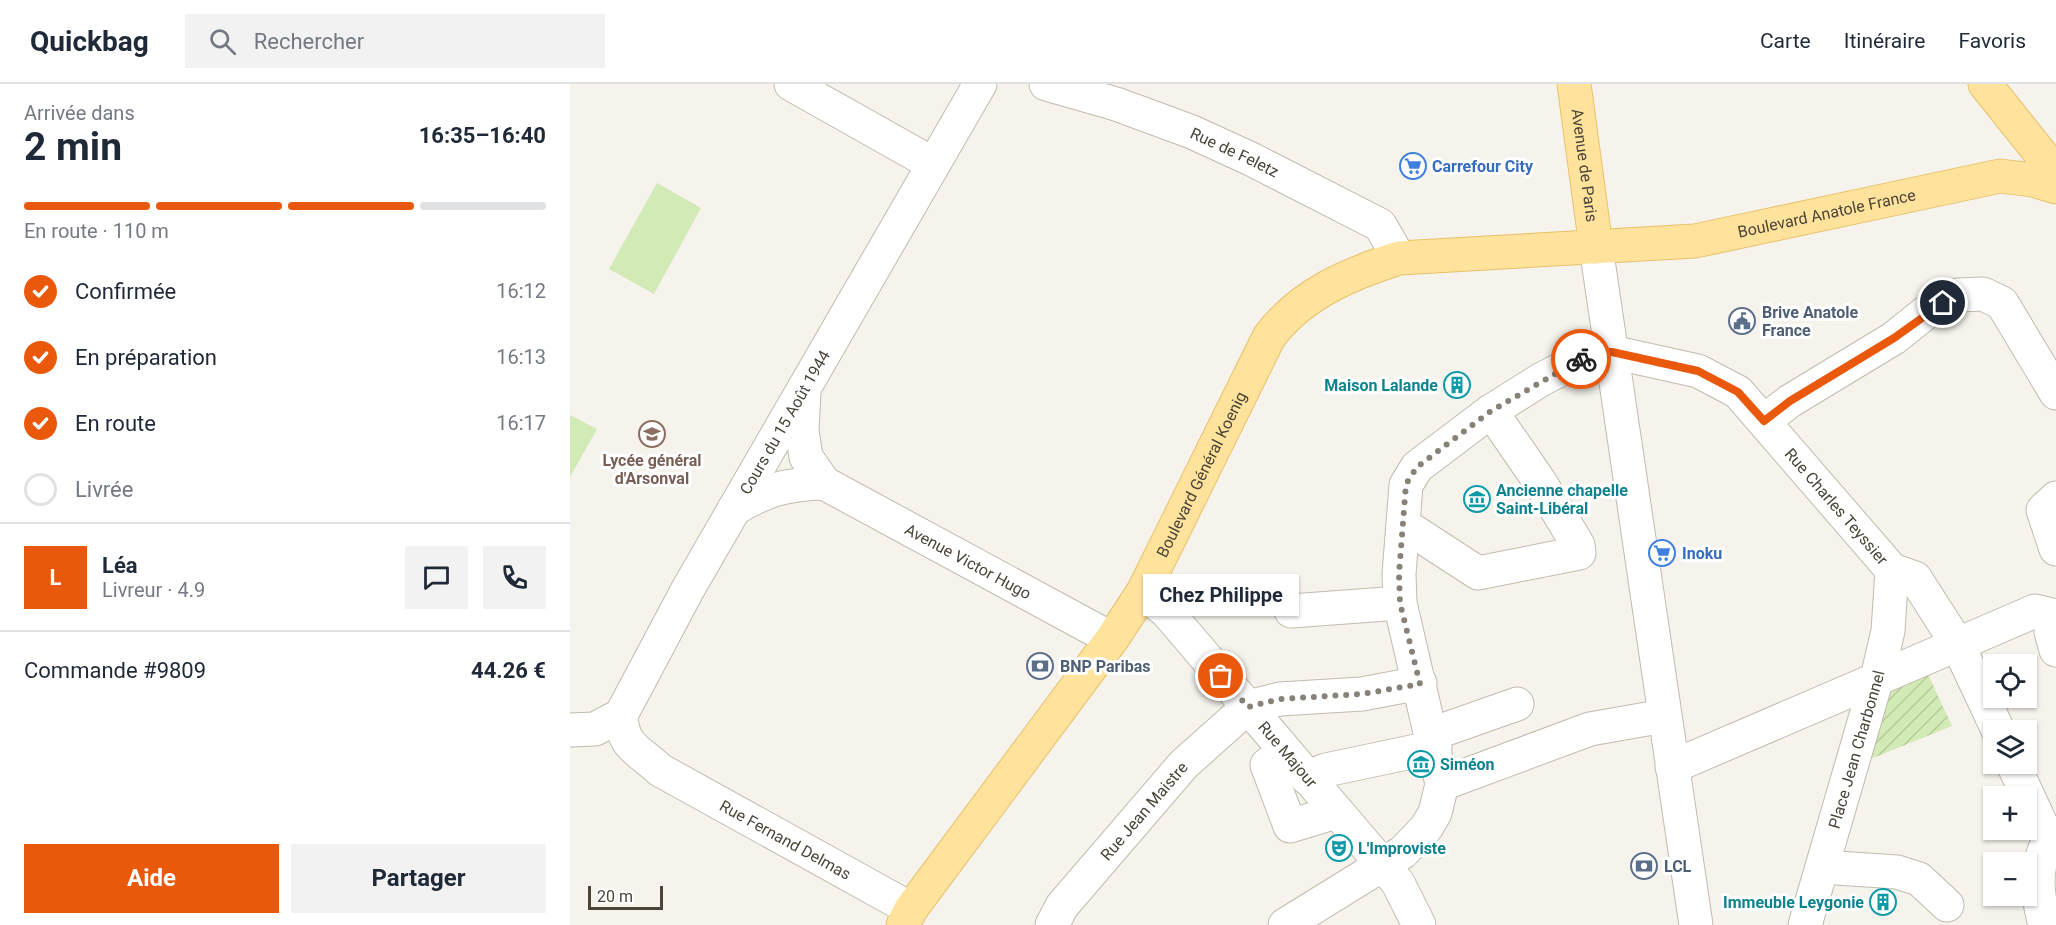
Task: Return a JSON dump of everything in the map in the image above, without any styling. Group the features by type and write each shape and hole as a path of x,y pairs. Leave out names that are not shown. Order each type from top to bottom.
{"main road":[{"name":"Avenue de Paris","path":"1574,84 1596,247"},
{"path":"1985,84 2056,173"},
{"name":"Boulevard Anatole France","path":"1596,247 1695,240 2000,176 2033,180 2056,187"},
{"name":"Boulevard Général Koenig","path":"907,917 1112,639 1143,592 1246,379 1269,338 1284,317 1304,302 1354,273 1399,258 1596,247"}],"street":[{"path":"791,84 933,164"},
{"name":"Cours du 15 Août 1944","path":"621,715 734,509 980,84"},
{"name":"Rue de Feletz","path":"1046,84 1116,104 1191,132 1251,159 1380,225 1399,258"},
{"path":"1596,247 1696,925"},
{"path":"1764,421 1790,401 1894,338 1929,310 1958,295 1983,294 2002,303 2056,393"},
{"path":"1285,925 1403,852 1426,828 1436,813 1442,784 1400,603 1399,574 1406,484 1417,467 1491,411 1542,379 1593,352 1612,352"},
{"name":"Rue Charles Teyssier","path":"1612,352 1698,371 1738,392 1892,570 1915,578 1958,645 1993,720"},
{"name":"Avenue Victor Hugo","path":"804,388 802,431 806,457 824,483 1112,639"},
{"path":"1404,525 1478,573 1579,553 1578,545 1540,482 1491,411"},
{"path":"734,509 765,491 796,484 824,483"},
{"path":"2056,498 2043,510 2056,549"},
{"name":"Place Jean Charbonnel","path":"1805,925 1877,678 1888,631 1892,570"},
{"name":"Rue Majour","path":"1143,592 1167,612 1398,883 1418,924"},
{"path":"1291,611 1400,603"},
{"path":"1672,767 2035,611 2055,616 2051,632 2056,650"},
{"path":"1248,707 1280,699 1362,694 1420,684"},
{"path":"1307,778 1326,770 1433,740 1517,704"},
{"name":"Rue Jean Maistre","path":"1052,925 1062,906 1184,764 1248,707"},
{"path":"570,732 595,729 621,715"},
{"name":"Rue Fernand Delmas","path":"621,715 622,730 627,742 660,770 907,917"},
{"path":"1442,784 1590,729 1664,716"},
{"name":"Rue Fernand Delmas","path":"570,732 582,744 641,769 660,770"},
{"path":"1285,752 1267,765 1290,826 1336,812"},
{"path":"2018,774 2049,841 2038,860 2038,890 2045,925"},
{"path":"1822,867 1897,872 1919,879 1947,905"}],"green space":[{"path":"657,183 701,208 654,294 609,269"},
{"path":"570,415 597,429 570,477"},
{"path":"1925,668 1952,726 1868,760 1874,689"}],"way so far":[{"path":"1221,676 1248,707 1280,699 1362,694 1420,684 1400,603 1399,574 1406,484 1417,467 1491,411 1542,379 1581,359"}],"place":[{"name":"Carrefour City","path":"1413,166"},
{"name":"Brive Anatole France","path":"1742,321"},
{"name":"Maison Lalande","path":"1457,385"},
{"name":"Lycée général d'Arsonval","path":"652,434"},
{"name":"Ancienne chapelle Saint-Libéral","path":"1477,499"},
{"name":"Inoku","path":"1662,553"},
{"name":"BNP Paribas","path":"1040,666"},
{"name":"Chez Philippe","path":"1221,676"},
{"name":"Siméon","path":"1421,764"},
{"name":"L'Improviste","path":"1339,848"},
{"name":"LCL","path":"1644,866"},
{"name":"Immeuble Leygonie","path":"1883,902"}],"route":[{"path":"1581,359 1593,352 1612,352 1698,371 1738,392 1764,421 1790,401 1894,338 1929,310 1943,303"}]}
